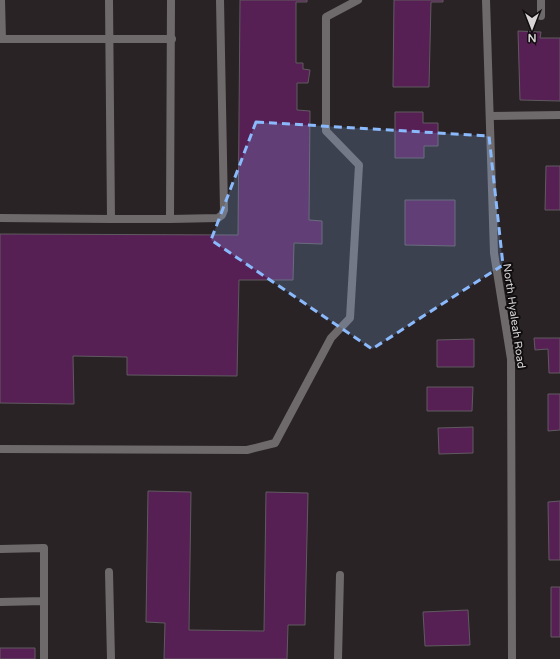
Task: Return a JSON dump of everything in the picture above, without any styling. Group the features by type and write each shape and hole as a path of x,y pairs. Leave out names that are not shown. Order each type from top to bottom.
{"street":[{"path":"1,0 1,39 109,40 172,38"},
{"path":"109,0 112,219"},
{"path":"170,219 171,0"},
{"path":"0,218 170,219 218,218 222,215 224,210 220,0"},
{"path":"0,449 247,450 275,443 331,338 350,318 359,165 326,132 326,17 358,0"},
{"name":"North Hyaleah Road","path":"486,0 494,253 511,358 512,659"},
{"path":"541,0 541,16"},
{"path":"490,116 560,115"},
{"path":"0,549 44,548 44,659"},
{"path":"108,572 111,659"},
{"path":"338,659 340,575"},
{"path":"0,602 44,601"}],"highlighted area":[{"path":"256,122 489,136 503,265 372,349 211,240"}],"building":[{"path":"240,0 307,0 307,2 296,2 296,63 303,63 303,69 310,70 308,83 297,83 297,110 310,111 309,220 322,221 322,244 294,243 293,280 239,280 237,376 127,375 127,357 73,356 74,404 0,403 0,234 238,235"},
{"path":"394,0 443,0 443,2 431,2 429,87 393,87"},
{"path":"518,31 541,32 540,38 560,38 560,101 520,100"},
{"path":"395,112 423,112 423,123 438,123 438,146 424,146 424,158 395,158"},
{"path":"546,166 560,166 560,210 545,210"},
{"path":"405,200 455,200 455,246 405,245"},
{"path":"534,338 560,338 560,373 549,373 548,349 535,350"},
{"path":"474,339 474,367 437,367 437,340"},
{"path":"427,387 473,387 472,411 427,411"},
{"path":"548,394 560,394 560,430 548,431"},
{"path":"473,427 473,453 439,454 438,428"},
{"path":"148,491 191,492 189,630 264,631 266,492 308,493 305,625 288,625 287,659 164,659 165,623 146,622"},
{"path":"560,501 560,560 549,560 548,502"},
{"path":"551,587 560,587 560,637 551,637"},
{"path":"468,610 470,645 425,646 423,612"},
{"path":"0,648 35,648 35,659 0,659"}]}
